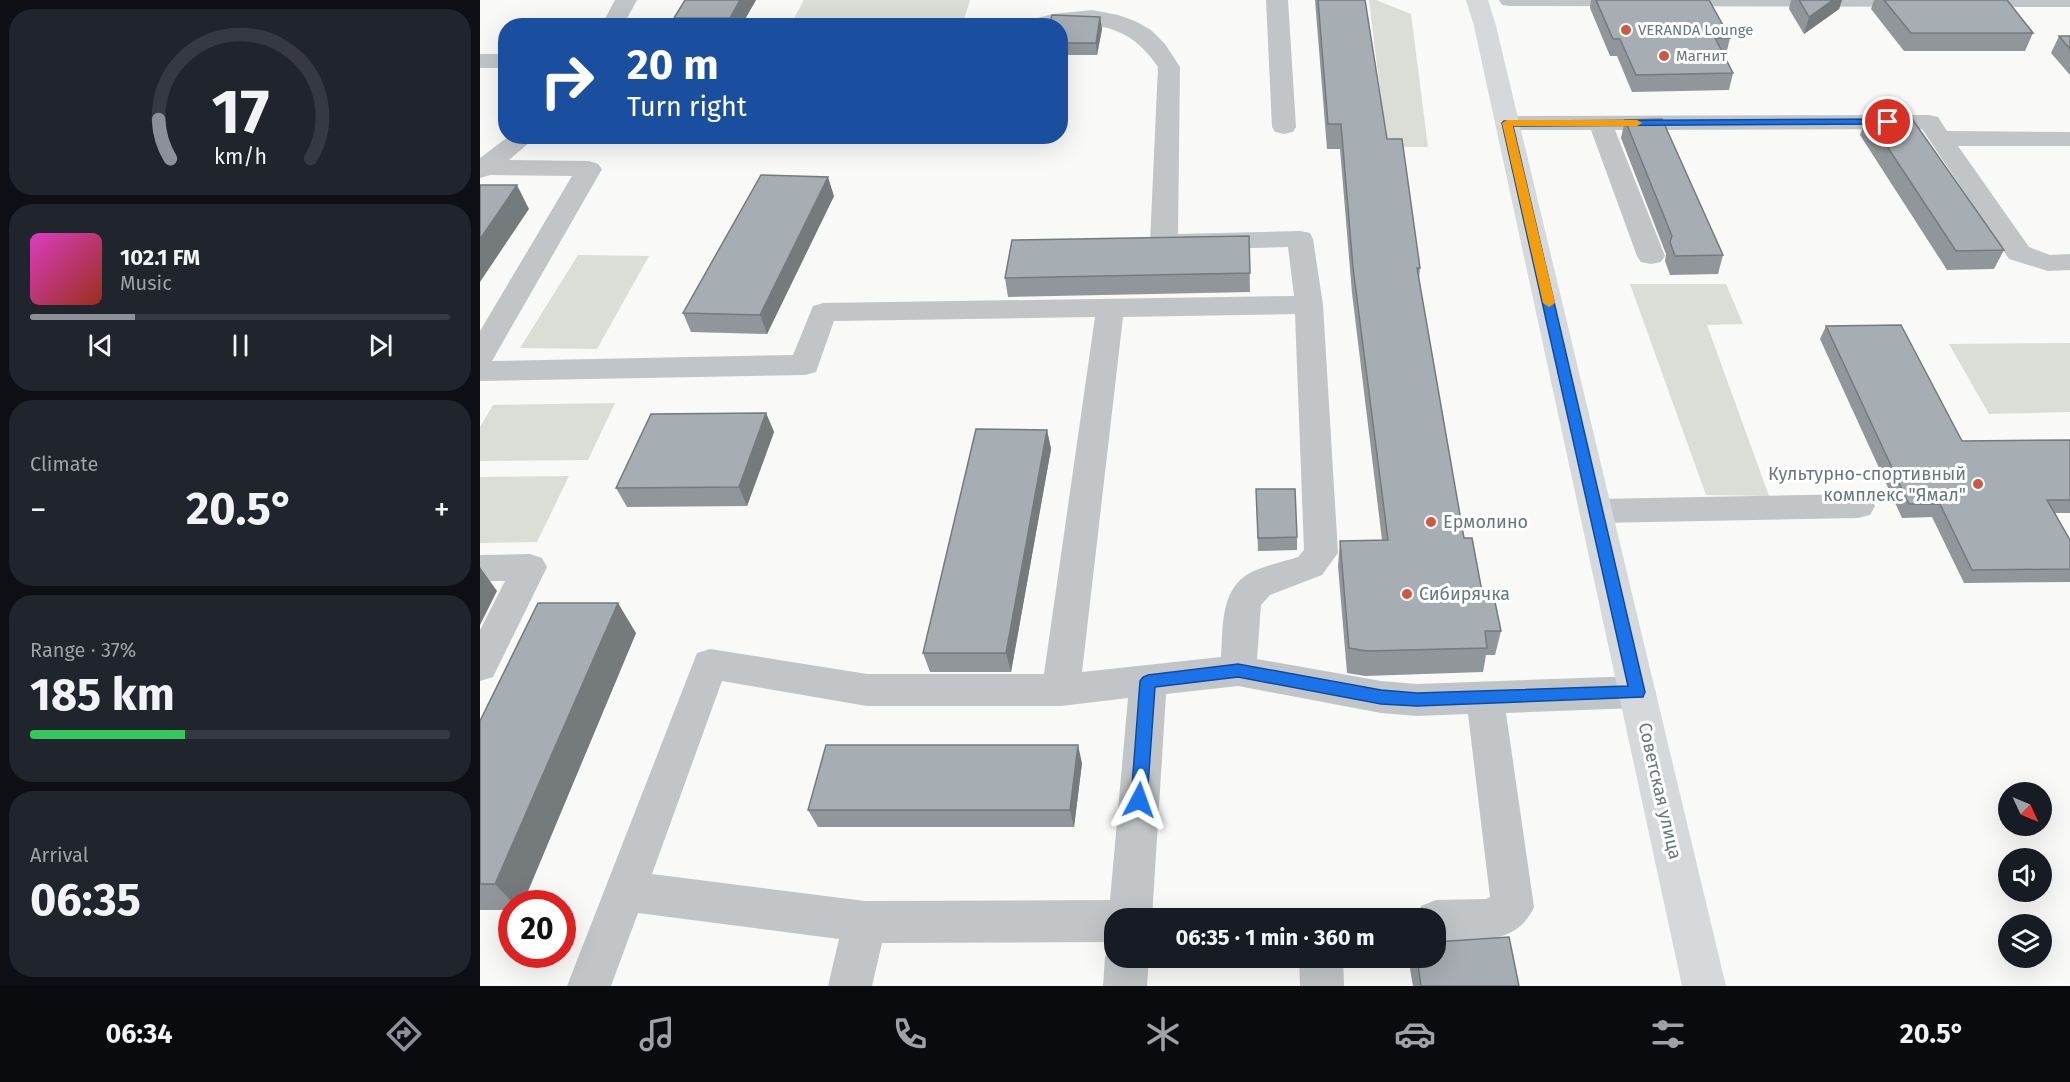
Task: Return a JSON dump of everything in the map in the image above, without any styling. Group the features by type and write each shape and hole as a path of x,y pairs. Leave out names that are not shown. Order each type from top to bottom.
{"main road":[{"name":"Советская улица","path":"1477,0 1485,26 1597,511 1704,986"}],"street":[{"path":"616,18 626,0"},
{"path":"1277,0 1284,127"},
{"path":"1510,0 2070,2"},
{"path":"1066,18 1107,18 1133,28 1156,47 1168,67 1164,242 1300,239 1309,305 1321,553 1310,566 1258,585 1244,601 1238,671"},
{"path":"480,61 498,61"},
{"path":"1507,123 1929,122 2019,253 2048,263 2070,262"},
{"path":"1600,123 1651,256"},
{"path":"1940,138 2070,139"},
{"path":"482,169 515,144"},
{"path":"480,356 589,169 482,169"},
{"path":"480,371 805,365 823,312 1309,305"},
{"path":"1060,690 1110,309"},
{"path":"1597,511 1858,506"},
{"path":"480,568 530,567 480,666"},
{"path":"589,986 710,664 867,690 1060,690 1238,671 1381,697 1417,700 1637,692"},
{"path":"1131,908 1148,681"},
{"path":"1446,921 1491,920 1513,907 1485,699"},
{"path":"626,891 865,922 1104,921"},
{"path":"850,986 865,922"},
{"path":"1125,986 1126,968"},
{"path":"1321,968 1322,986"}],"shaded area":[{"path":"804,0 970,0 965,18 794,18"},
{"path":"1369,0 1376,0 1411,14 1428,147 1387,147"},
{"path":"578,255 649,256 597,349 520,348"},
{"path":"1630,284 1726,284 1743,324 1707,325 1769,496 1706,495"},
{"path":"2070,343 2070,412 1989,414 1949,344"},
{"path":"615,403 588,460 480,461 480,427 493,405"},
{"path":"569,476 537,542 480,543 480,477"}],"building":[{"path":"685,0 740,0 730,18 674,18"},
{"path":"1318,0 1365,0 1387,139 1402,139 1420,268 1417,268 1464,538 1472,538 1483,597 1494,597 1501,631 1485,631 1487,648 1367,651 1349,648 1340,541 1388,540 1353,268 1341,124 1328,124"},
{"path":"1596,0 1709,0 1730,38 1715,38 1733,73 1636,75 1620,39 1613,39"},
{"path":"1799,0 1833,0 1809,17"},
{"path":"1884,0 2007,0 2033,33 1911,33"},
{"path":"1052,15 1100,17 1096,43 1068,43 1068,18 1051,18"},
{"path":"2059,36 2070,36 2070,49"},
{"path":"1867,116 1910,116 2004,250 1956,251"},
{"path":"1662,119 1723,255 1675,256 1670,242 1672,236 1625,120"},
{"path":"761,175 828,177 760,315 683,313"},
{"path":"480,185 517,185 480,239"},
{"path":"1249,236 1250,273 1005,278 1012,240"},
{"name":"Культурно-спортивный комплекс \"Ямал\"","path":"1901,325 1962,441 2070,440 2070,500 2047,500 2070,540 2070,569 1972,570 1940,504 1909,504 1826,326"},
{"path":"766,413 739,487 616,488 651,414"},
{"path":"976,429 1047,430 1006,653 923,653"},
{"path":"1256,489 1295,489 1297,537 1258,538"},
{"path":"538,603 618,603 495,884 480,884 480,721"},
{"path":"826,745 1078,745 1070,810 808,810"},
{"path":"1509,937 1519,986 1421,986 1419,968 1446,968 1446,941"}],"slow traffic":[{"path":"1549,303 1507,123 1637,123"}],"place":[{"name":"VERANDA Lounge","path":"1626,30"},
{"name":"Магнит","path":"1664,56"},
{"name":"Культурно-спортивный комплекс \"Ямал\"","path":"1978,484"},
{"name":"Ермолино","path":"1431,522"},
{"name":"Сибирячка","path":"1407,594"}],"route":[{"path":"1139,800 1148,681 1238,671 1381,697 1417,700 1637,692 1507,123 1888,122"}]}
